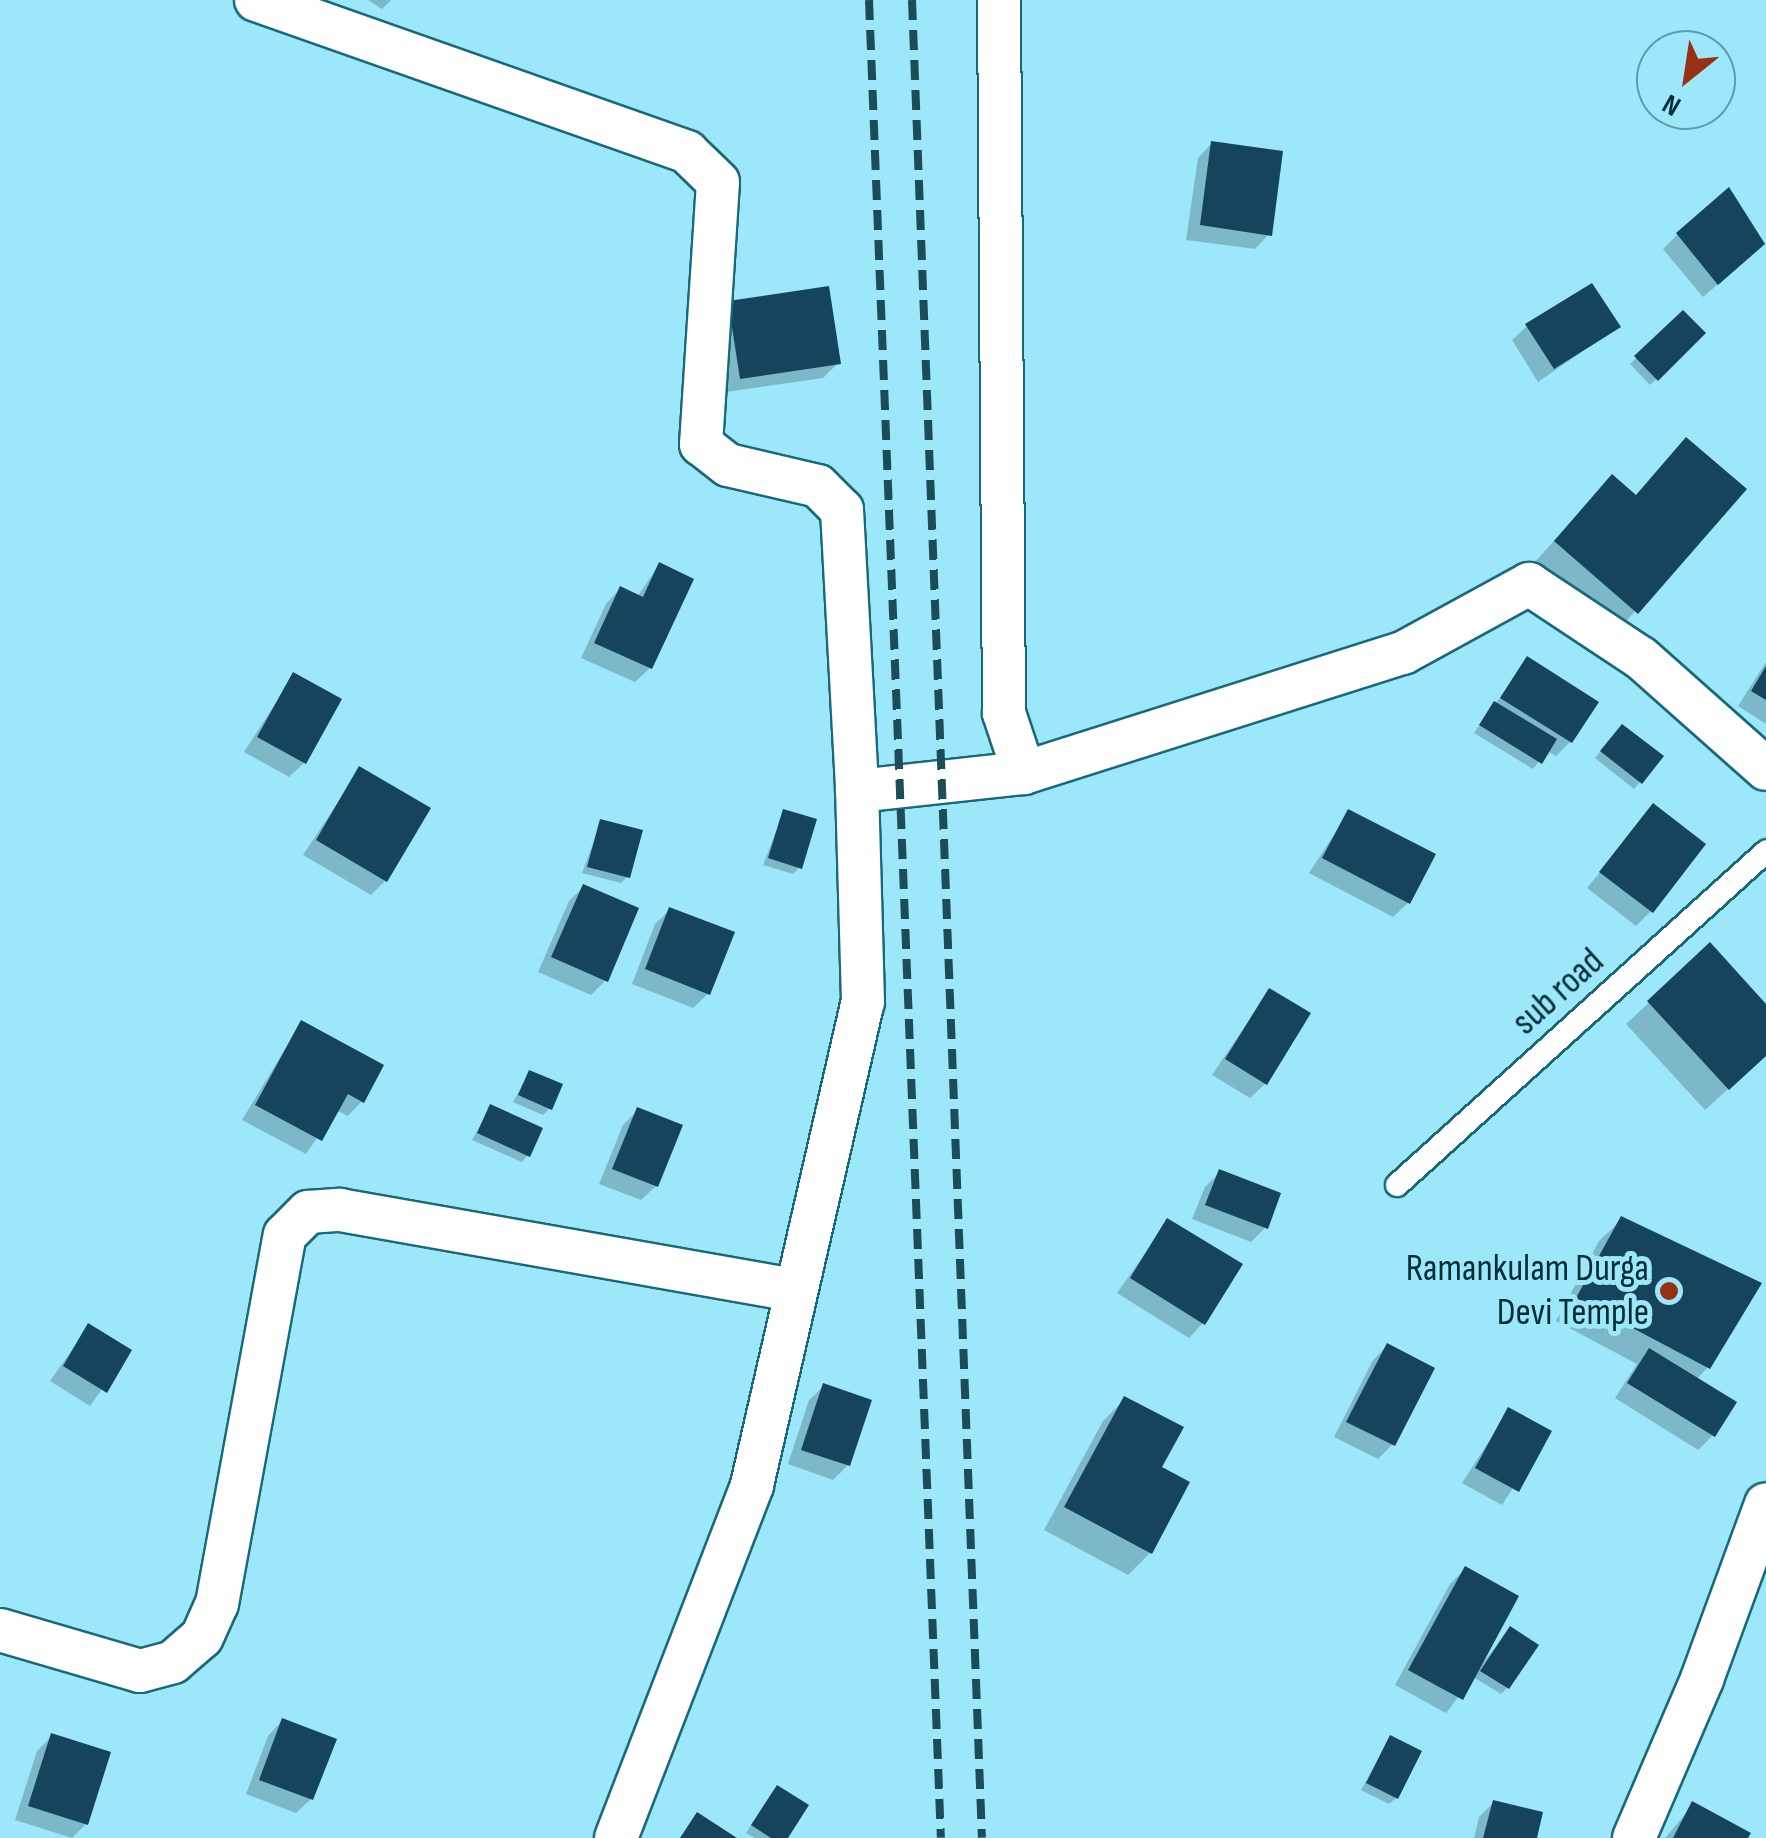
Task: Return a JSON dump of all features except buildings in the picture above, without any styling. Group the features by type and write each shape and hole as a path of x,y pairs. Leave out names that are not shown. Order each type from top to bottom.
{"street":[{"path":"256,0 687,152 718,182 701,444 728,465 818,486 842,510 857,791 863,1002 752,1485 616,1838"},
{"path":"999,0 1004,713 1024,773"},
{"path":"857,791 1024,773 1402,653 1529,584 1641,658 1766,769"},
{"path":"0,1630 140,1670 173,1662 202,1637 218,1604 285,1236 308,1212 340,1210 794,1290"},
{"path":"1634,1838 1702,1679 1766,1504"}],"lane":[{"name":"sub road","path":"1398,1185 1766,851"}],"railway":[{"path":"869,0 941,1838"},
{"path":"912,0 982,1838"}],"place":[{"name":"Ramankulam Durga Devi Temple","path":"1669,1291"}]}
